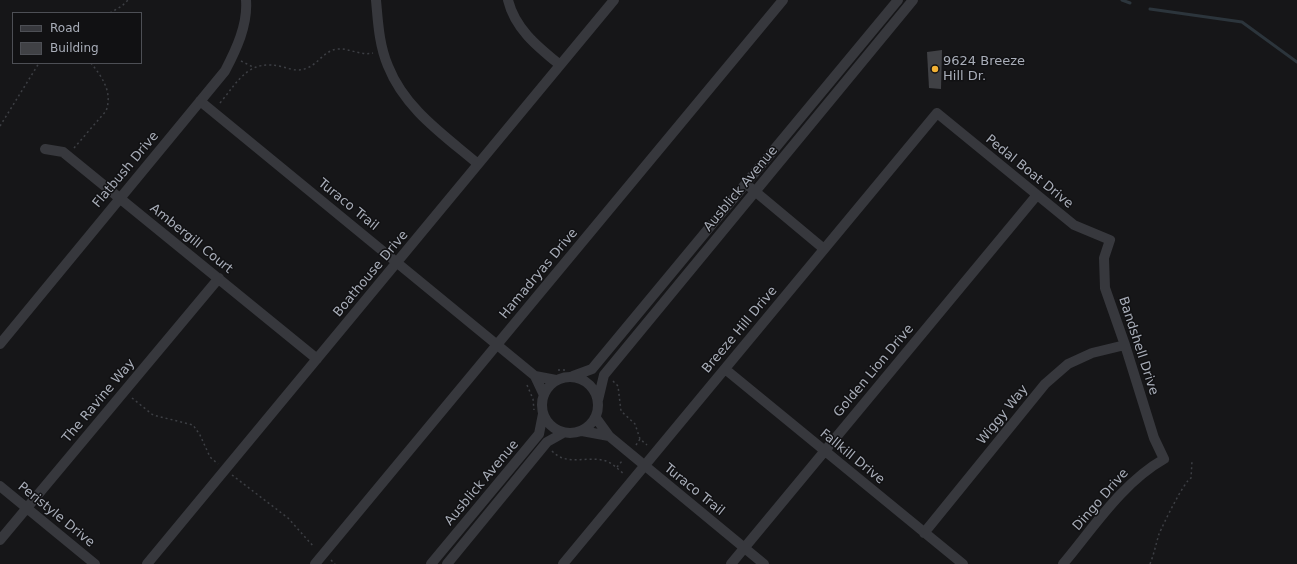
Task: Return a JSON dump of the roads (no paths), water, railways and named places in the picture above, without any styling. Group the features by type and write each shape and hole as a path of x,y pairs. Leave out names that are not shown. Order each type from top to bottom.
{"street":[{"name":"Flatbush Drive","path":"0,344 225,71 233,56 244,23 246,0"},
{"path":"376,0 383,50 387,65 395,82 417,112 478,164"},
{"path":"508,0 510,8 529,39 560,64"},
{"name":"Boathouse Drive","path":"147,564 614,0"},
{"name":"Hamadryas Drive","path":"315,564 783,0"},
{"name":"Ausblick Avenue","path":"573,376 592,369 898,0"},
{"name":"Ausblick Avenue","path":"598,400 604,375 913,0"},
{"name":"Turaco Trail","path":"200,101 535,376 544,395"},
{"name":"Pedal Boat Drive","path":"937,113 1074,225 1110,240"},
{"name":"Breeze Hill Drive","path":"563,564 937,113"},
{"name":"Ambergill Court","path":"45,149 64,152 317,359"},
{"path":"746,184 824,249"},
{"name":"Golden Lion Drive","path":"731,564 1037,196"},
{"name":"Bandshell Drive","path":"1110,240 1104,258 1105,288 1126,345 1154,438 1164,459"},
{"name":"The Ravine Way","path":"0,540 219,278"},
{"name":"Wiggy Way","path":"924,533 1045,384 1074,362 1092,353 1126,345"},
{"name":"Fallkill Drive","path":"725,369 962,564"},
{"name":"Turaco Trail","path":"535,376 556,380"},
{"path":"573,376 590,384 595,391 598,400 598,409 596,418 582,431 563,433 555,429 548,422 543,414 542,404 544,395 549,386 556,380 573,376"},
{"name":"Ausblick Avenue","path":"431,564 539,434 543,414"},
{"name":"Turaco Trail","path":"596,418 609,436 764,564"},
{"name":"Turaco Trail","path":"582,431 609,436"},
{"name":"Ausblick Avenue","path":"447,564 548,442 563,433"},
{"name":"Dingo Drive","path":"1063,564 1120,494 1140,475 1164,459"},
{"name":"Peristyle Drive","path":"0,486 95,564"}],"waterway":[{"path":"1122,0 1130,3"},
{"path":"1150,9 1242,22 1297,62"}],"place":[{"name":"9624 Breeze Hill Dr.","path":"935,69"}]}
